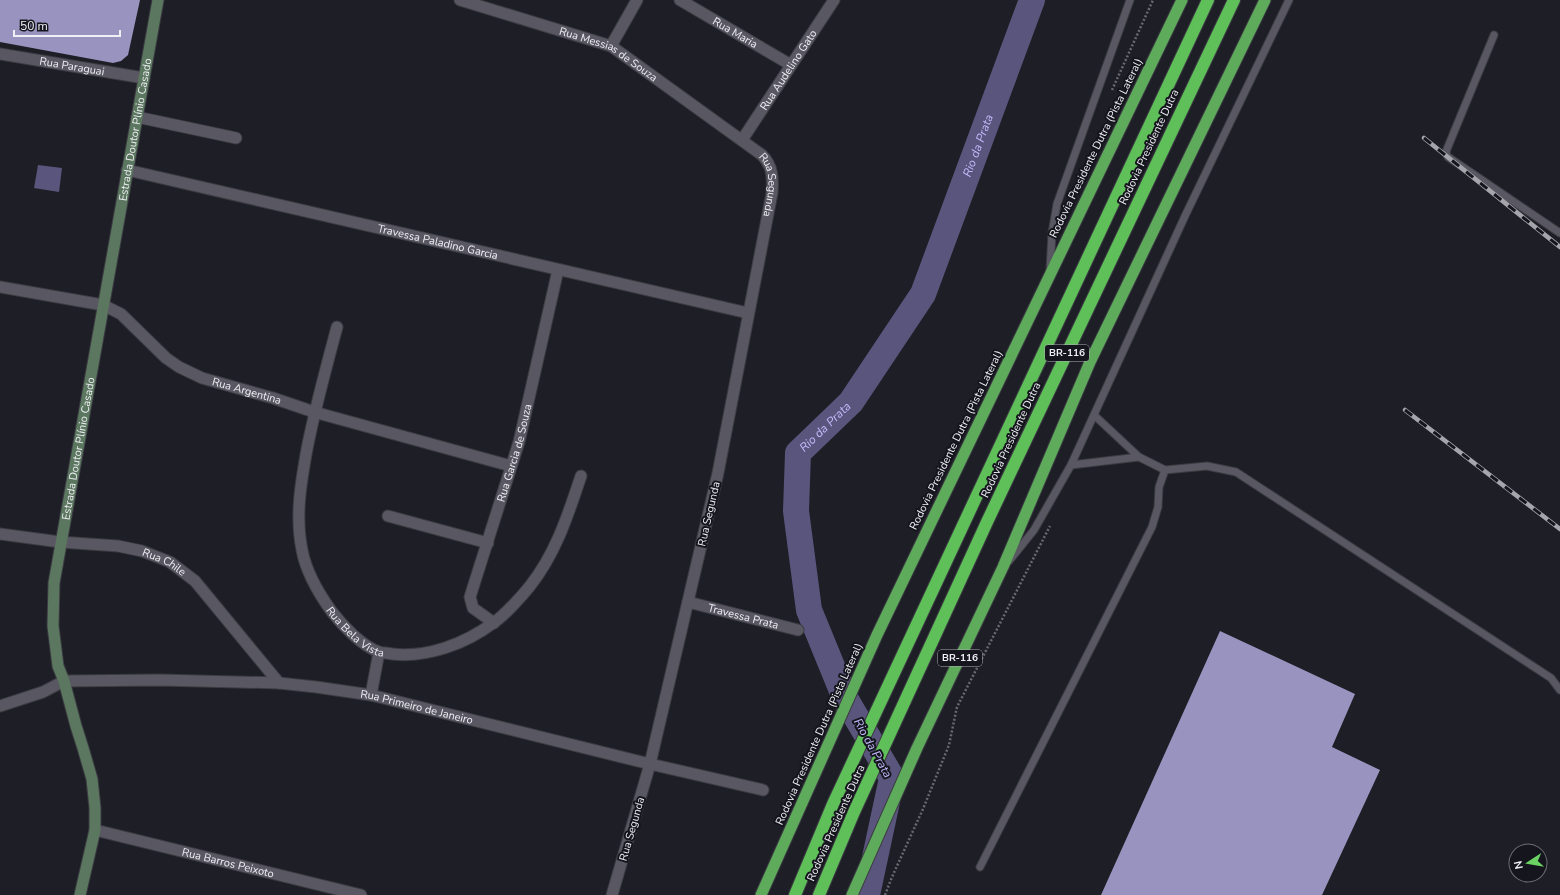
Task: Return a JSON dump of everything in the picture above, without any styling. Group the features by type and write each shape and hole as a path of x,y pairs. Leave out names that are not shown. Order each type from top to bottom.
{"highway":[{"name":"Rodovia Presidente Dutra (Pista Lateral)","path":"761,895 877,635 1049,274 1182,0"},
{"name":"Rodovia Presidente Dutra","path":"795,895 833,804 1208,0"},
{"name":"Rodovia Presidente Dutra","path":"819,895 854,812 987,522 1234,0"},
{"name":"BR-116","path":"852,895 917,748 1003,567 1090,362 1265,0"}],"main road":[{"name":"Estrada Doutor Plínio Casado","path":"80,895 95,830 95,808 92,779 64,681 58,666 53,626 54,583 60,542 158,0"}],"street":[{"name":"Rua Messias de Souza","path":"460,0 611,46 742,140"},
{"path":"611,46 637,0"},
{"name":"Rua Maria","path":"680,0 791,65"},
{"name":"Rua Audelino Gato","path":"742,140 834,0"},
{"name":"Rua Paraguai","path":"0,54 144,78"},
{"path":"137,117 236,138"},
{"name":"Rua Segunda","path":"612,895 650,764 718,473 773,182 771,170 767,160 742,140"},
{"name":"Travessa Paladino Garcia","path":"127,170 748,313"},
{"name":"Rua Garcia de Souza","path":"494,623 473,608 470,597 519,442 558,270"},
{"name":"Rua Argentina","path":"0,287 103,305 121,314 166,358 193,374 314,412 511,466"},
{"name":"Rua Bela Vista","path":"337,327 314,412 302,476 299,510 302,550 312,578 325,602 340,622 365,645 379,652 403,655 426,652 453,646 494,623 529,586 546,564 559,539 581,476"},
{"path":"388,516 488,543"},
{"name":"Rua Chile","path":"0,534 60,542 118,546 142,551 170,562 194,581 279,683"},
{"name":"Travessa Prata","path":"688,602 798,630"},
{"path":"371,695 379,652"},
{"name":"Rua Primeiro de Janeiro","path":"64,681 160,680 279,683 371,695 650,764 763,790"},
{"path":"0,706 43,692 64,681"},
{"name":"Rua Barros Peixoto","path":"95,830 329,891 361,895"}],"lane":[{"path":"1049,274 1052,233 1057,204 1130,0"},
{"path":"1003,567 1034,530 1071,464 1186,216 1289,0"},
{"path":"1494,35 1446,153 1448,157 1560,233"},
{"path":"1094,415 1139,457 1165,470 1207,466 1236,472 1551,678 1560,690"},
{"path":"1071,464 1139,457"},
{"path":"980,867 1152,527 1158,507 1159,487 1165,470"}],"path":[{"path":"1112,90 1153,0"},
{"path":"885,895 923,809 949,745 957,706 1050,526"}],"shaded area":[{"path":"38,165 62,168 59,192 34,188"}],"building":[{"path":"0,0 140,0 128,55 121,61 113,63 0,42"},
{"path":"1220,631 1355,694 1332,747 1380,770 1322,895 1101,895"}],"waterway":[{"name":"Rio da Prata","path":"867,895 892,778 845,698 809,610 796,511 798,453 851,402 923,294 1032,0"}],"railway":[{"path":"1424,138 1560,247"},
{"path":"1405,410 1560,529"}]}
